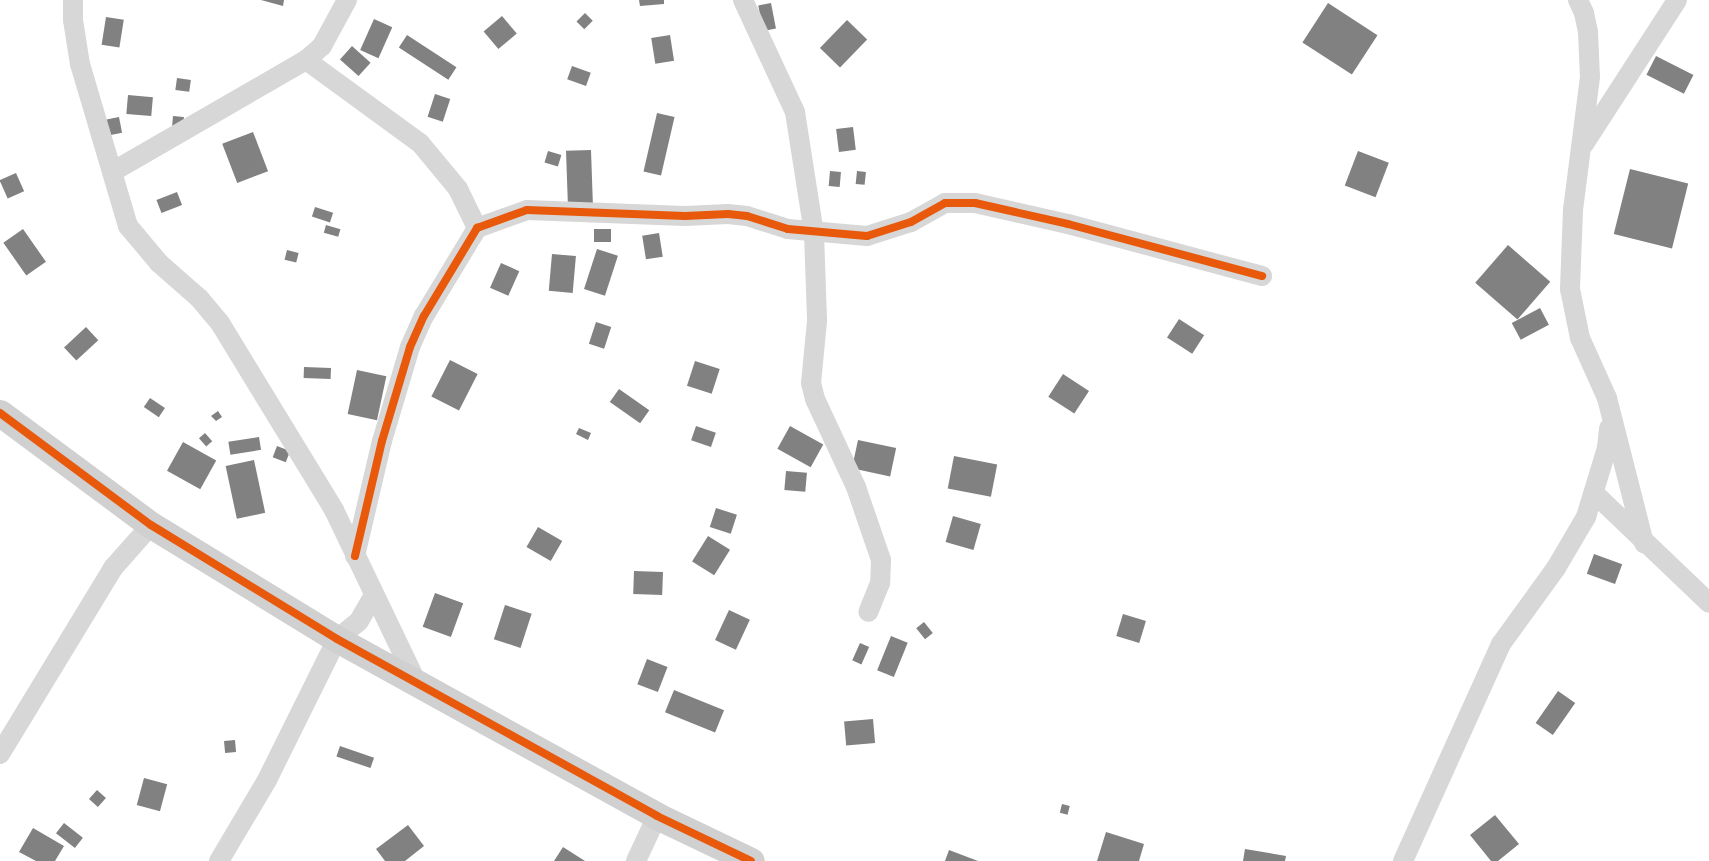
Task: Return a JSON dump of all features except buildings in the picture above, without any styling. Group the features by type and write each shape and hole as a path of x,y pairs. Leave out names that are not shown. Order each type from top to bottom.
{"street":[{"path":"73,0 73,20 80,64 128,226 159,263 212,311 253,381 318,481 416,681"},
{"path":"112,172 306,60 322,46 347,0"},
{"path":"743,0 795,112 814,233 817,321 811,383 815,399 856,488 880,560 879,583 868,612"},
{"path":"1578,0 1588,32 1590,76 1573,210 1570,289 1580,338 1598,374 1644,543"},
{"path":"1581,149 1677,0"},
{"path":"306,60 420,143 458,189 477,228"},
{"path":"355,556 381,441 410,347 424,316 477,228 527,210 542,208 605,214 685,216 728,214 747,216 788,229 867,236 911,222 945,203 975,203 1035,215 1262,276"},
{"path":"0,413 151,525 337,639 657,816 751,861"},
{"path":"1403,861 1501,644 1569,548 1586,517 1607,448 1611,419"},
{"path":"1594,494 1708,601"},
{"path":"0,754 113,568 151,525"},
{"path":"219,861 267,780 337,639 359,621 374,597"},
{"path":"636,861 657,816"}],"cycle path":[{"path":"355,556 382,441 410,347 424,316 477,228 527,210 685,216 728,214 747,216 788,229 867,236 911,222 945,203 975,203 1068,224 1262,276"},
{"path":"0,413 151,525 337,639 657,816 751,861"}]}
